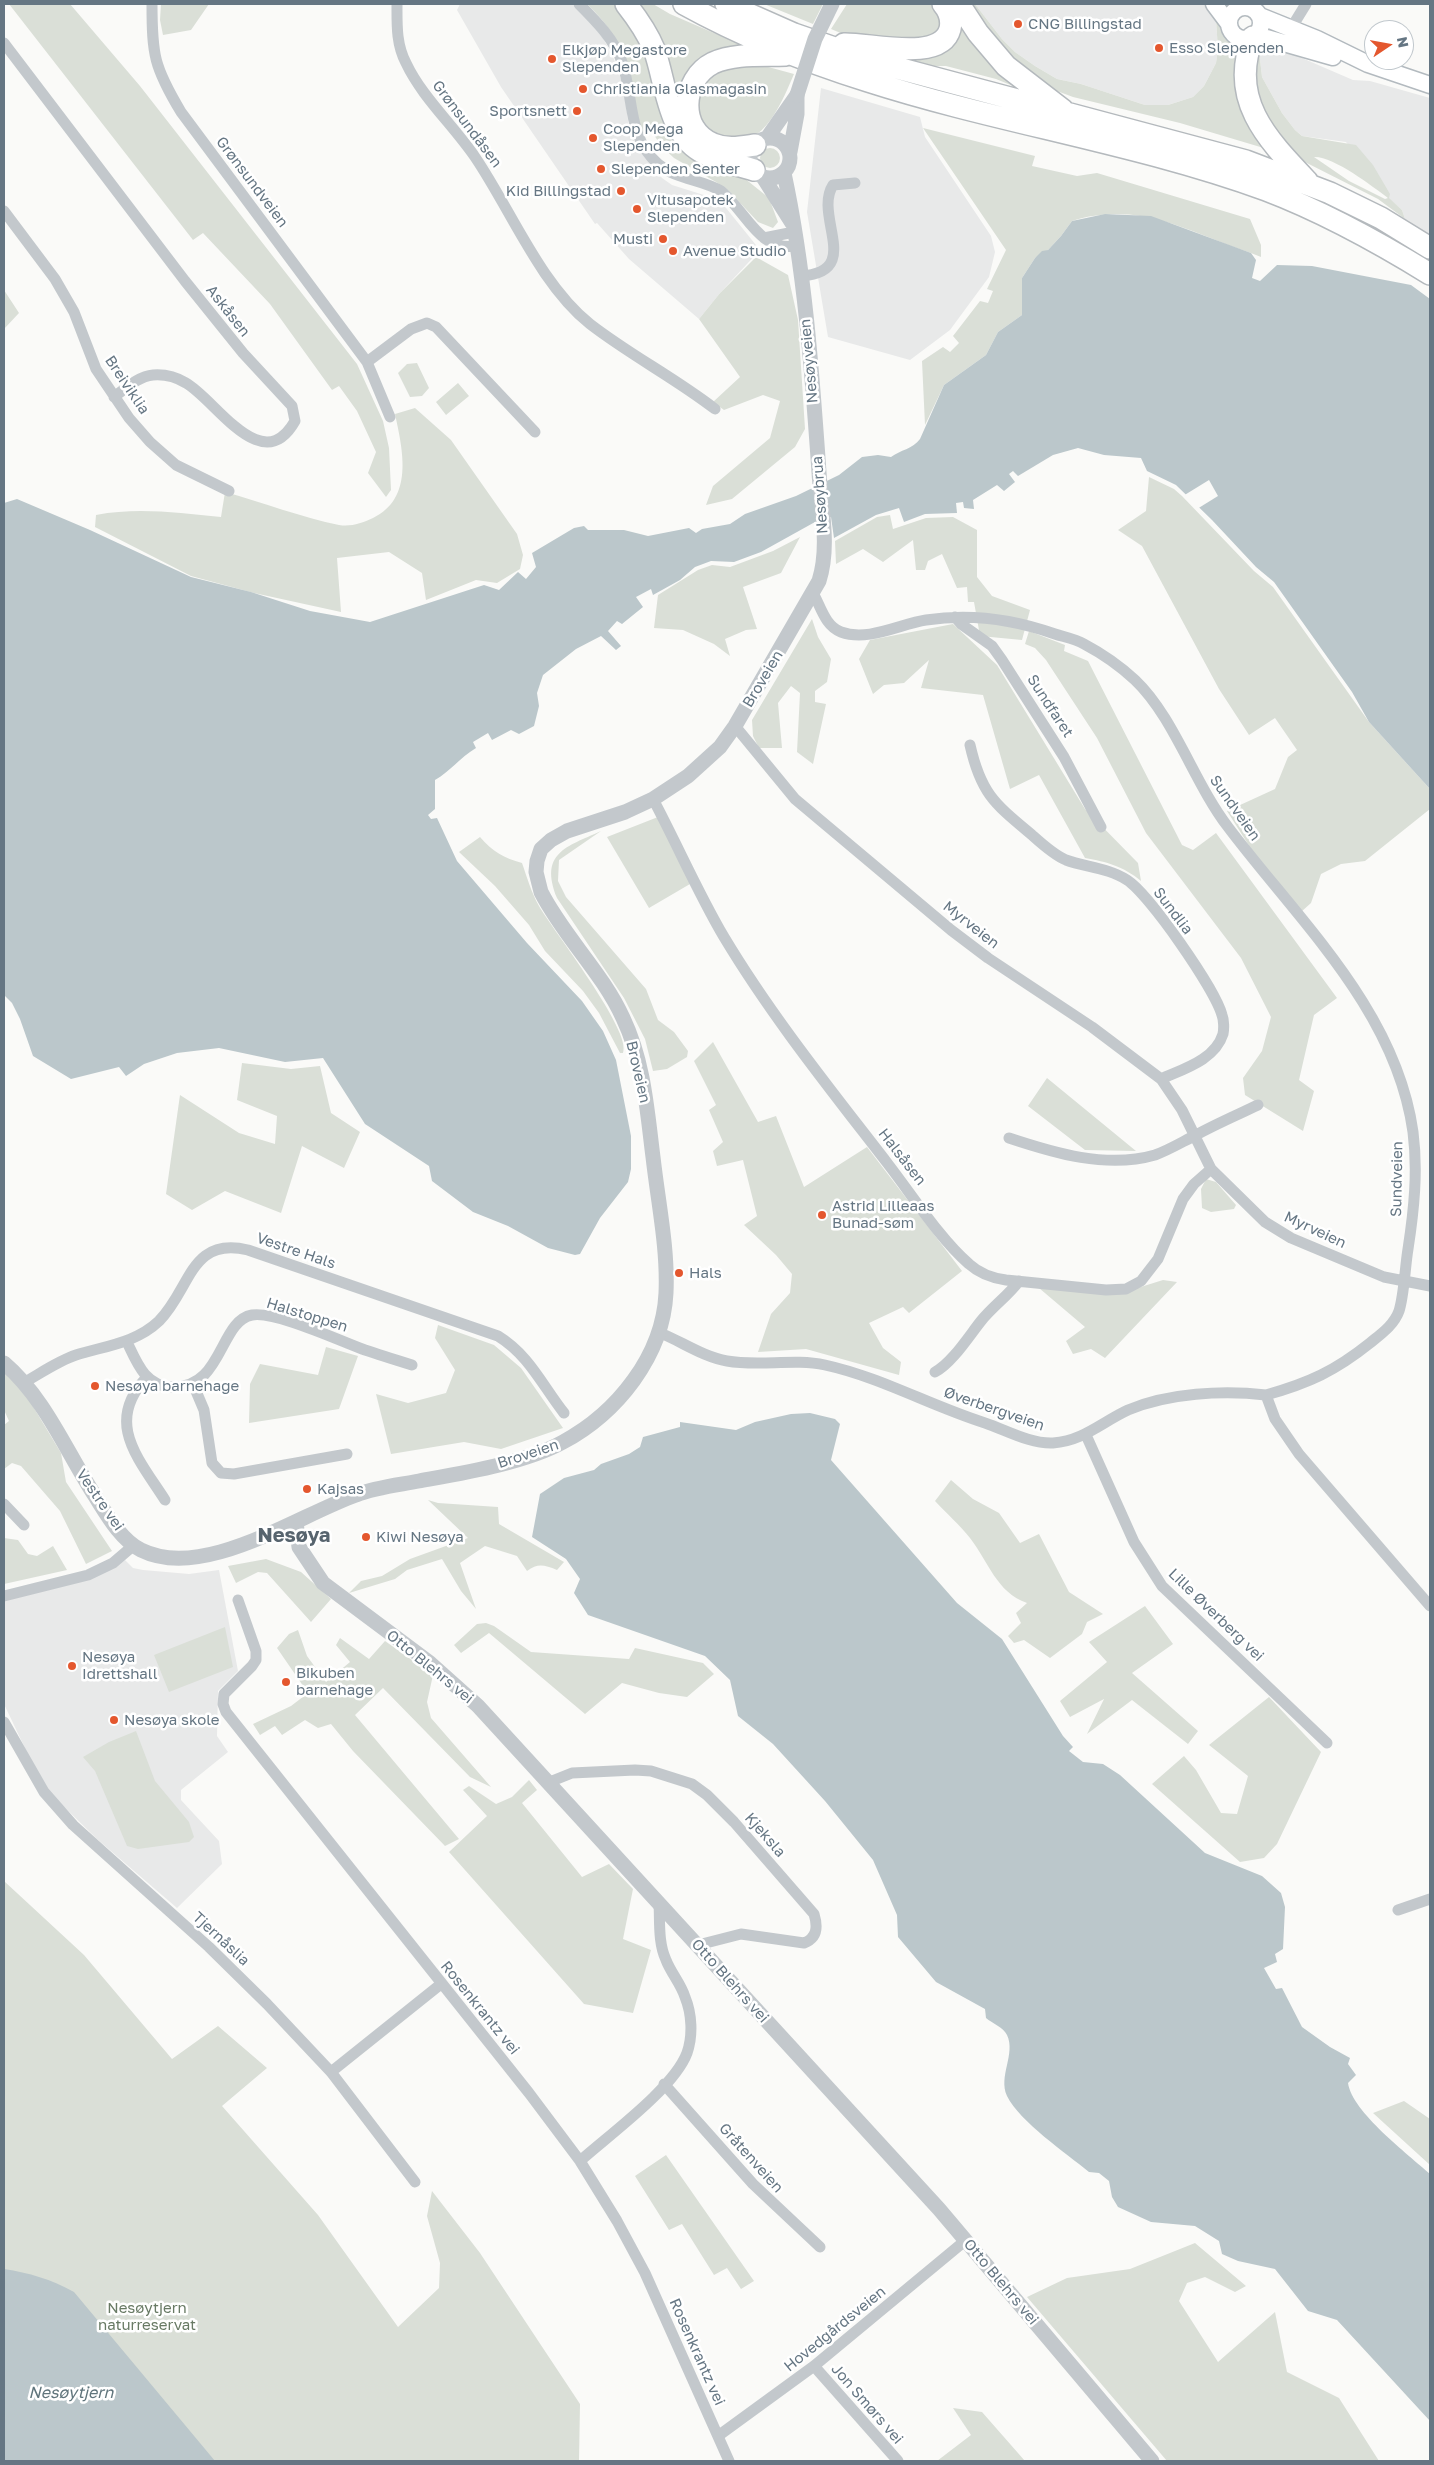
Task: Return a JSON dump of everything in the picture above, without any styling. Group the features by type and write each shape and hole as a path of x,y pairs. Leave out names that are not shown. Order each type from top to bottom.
{"highway":[{"path":"626,4 648,35 658,60 673,115 688,142 708,155 758,174"},
{"path":"684,4 726,26 794,55 868,81 1124,147 1239,181 1320,213 1430,274"},
{"path":"726,4 826,45 919,75 1237,158 1310,185 1364,210 1423,243"},
{"path":"826,45 853,44 917,49 931,48 944,40 950,30 950,17 943,4"},
{"path":"959,4 978,33 1001,60 1067,113"},
{"path":"1254,36 1246,56 1245,75 1254,114 1270,141 1310,185"},
{"path":"766,136 722,147 702,137 693,126 688,110 688,100 693,82 705,68 722,60 743,57 794,55"}],"main road":[{"path":"1214,4 1229,24"},
{"path":"1249,9 1261,24 1254,36 1248,39 1238,37 1230,30 1229,24 1232,14 1241,7 1249,9 1290,30 1316,39 1368,64 1430,85"},
{"path":"1254,36 1304,47 1430,90"}],"street":[{"name":"Grønsundveien","path":"152,4 152,42 156,65 163,82 181,112 367,362 390,417"},
{"name":"Grønsundåsen","path":"396,4 400,50 414,79 475,157 496,189 534,257 571,305 590,324 715,409"},
{"path":"579,4 600,25 617,51 625,74 634,123 647,151 657,163 673,175 721,191 764,238 795,233"},
{"path":"797,95 750,154 758,174 774,178 784,173 790,164 797,95 813,46 832,4"},
{"path":"1290,30 1306,4"},
{"name":"Askåsen","path":"4,44 202,303 243,354 292,406 295,422 288,434 282,438 270,442 260,441 245,435 188,384 162,374 150,375 137,381 114,397"},
{"path":"766,136 778,140 790,152"},
{"name":"Nesøyveien","path":"784,173 791,203 801,276 817,447"},
{"name":"Nesøyveien","path":"758,174 795,233"},
{"path":"801,276 823,272 831,263 833,241 828,205 830,191 833,185 854,183"},
{"name":"Breiviklia","path":"4,211 55,279 74,312 96,369 114,397 150,442 176,465 229,491"},
{"path":"367,362 411,329 427,323 436,327 448,339 535,432"},
{"name":"Nesøybrua","path":"817,447 824,542"},
{"name":"Broveien","path":"296,1522 369,1490 514,1460 566,1441 591,1424 622,1395 643,1365 658,1332 665,1303 665,1254 640,1064 622,1014 544,898 536,872 539,853 544,846 558,835 620,814 653,799 688,776 725,742 813,593 823,569 824,542"},
{"name":"Sundveien","path":"813,593 824,618 834,628 857,635 925,620 974,616 992,618 1036,627 1082,643 1136,681 1169,727 1205,794 1227,826 1349,980 1387,1047 1397,1071 1412,1129 1415,1192 1398,1312 1384,1332 1331,1372 1306,1383 1266,1395"},
{"name":"Sundfaret","path":"955,617 961,624 992,646 1002,660 1064,756 1101,827"},
{"name":"Myrveien","path":"735,726 795,799 942,923 988,958 1092,1027 1161,1080 1182,1110 1211,1169 1248,1208 1265,1222 1291,1238 1384,1277 1402,1282"},
{"name":"Sundlia","path":"970,745 975,769 981,784 997,806 1063,858 1116,874 1128,880 1154,906 1213,996 1223,1016 1223,1032 1217,1047 1200,1061 1161,1080"},
{"name":"Halsåsen","path":"653,799 723,935 802,1052 958,1254 978,1271 991,1278 1106,1290 1126,1288 1141,1281 1158,1259 1183,1199 1194,1184 1211,1169"},
{"path":"1009,1138 1057,1152 1088,1158 1120,1160 1156,1154 1258,1105"},
{"name":"Vestre Hals","path":"25,1382 74,1356 127,1342 149,1330 171,1308 200,1260 208,1252 217,1248 238,1248 498,1336 518,1350 531,1364 564,1413"},
{"path":"935,1372 941,1369 968,1340 982,1320 1011,1292 1019,1281"},
{"path":"1402,1282 1430,1286"},
{"name":"Halstoppen","path":"193,1384 214,1362 235,1327 242,1319 252,1315 292,1323 412,1364"},
{"name":"Øverbergveien","path":"658,1332 680,1340 702,1354 725,1361 751,1363 796,1362 824,1365 849,1371 959,1415 1036,1442 1060,1442 1086,1435 1128,1410 1164,1400 1227,1391 1266,1395"},
{"path":"127,1342 147,1377 166,1386 193,1384 204,1410 212,1463 221,1473 234,1474 347,1454"},
{"name":"Vestre vei","path":"4,1363 25,1382 100,1504 116,1527 134,1545 158,1556 185,1559 216,1553 296,1522"},
{"path":"147,1377 131,1399 126,1428 134,1451 165,1500"},
{"path":"1266,1395 1275,1419 1298,1454 1430,1606"},
{"name":"Lille Øverberg vei","path":"1086,1435 1134,1542 1162,1586 1327,1743"},
{"path":"4,1504 24,1525"},
{"name":"Otto Blehrs vei","path":"296,1522 299,1547 323,1584 454,1683 698,1945 966,2240 1152,2461"},
{"path":"280,1529 288,1540 299,1547"},
{"path":"4,1596 88,1575 113,1563 134,1545"},
{"name":"Rosenkrantz vei","path":"238,1600 256,1652 256,1660 224,1694 223,1704 226,1712 552,2122 580,2161 646,2273 729,2461"},
{"name":"Tjernåslia","path":"4,1722 44,1792 73,1824 209,1947 331,2072 415,2182"},
{"name":"Kjeksla","path":"548,1783 572,1773 635,1770 651,1771 692,1784 707,1795 734,1822 814,1914 817,1922 816,1932 811,1940 804,1943 741,1934 698,1945"},
{"path":"1398,1910 1430,1900"},
{"path":"580,2161 679,2069 686,2054 691,2031 686,1998 664,1954 659,1904"},
{"path":"331,2072 441,1984"},
{"name":"Gråtenveien","path":"664,2084 753,2184 820,2247"},
{"name":"Hovedgårdsveien","path":"718,2436 814,2366 966,2240"},
{"name":"Jon Smørs vei","path":"814,2366 898,2461"}],"shaded area":[{"name":"Slependen Senter","path":"460,4 572,4 587,18 603,38 614,59 623,85 630,134 647,160 662,178 672,185 707,196 722,203 760,250 699,319 629,259 597,223 595,224 501,87 457,10"},
{"path":"975,4 1204,4 1216,19 1218,50 1216,63 1204,86 1193,97 1168,105 1145,105 1081,84 1057,79 1035,66 1015,52 1002,39"},
{"path":"1268,46 1288,52 1353,80 1370,81 1430,98 1430,236 1405,219 1402,210 1388,198 1346,142 1302,136 1295,130 1282,113 1262,77 1259,50"},
{"path":"821,88 920,117 925,137 991,236 995,252 989,277 950,330 910,360 828,337 807,212"},
{"name":"Nesøya skole","path":"125,1560 133,1568 143,1570 189,1574 219,1570 238,1671 218,1691 217,1736 228,1752 181,1790 181,1800 219,1841 222,1864 177,1908 97,1839 49,1792 32,1763 4,1704 4,1600"}],"green space":[{"path":"9,4 70,4 140,86 357,364 383,421 389,448 391,490 386,497 368,473 376,452 357,411 339,386 332,390 270,304 203,233 193,240"},
{"path":"161,4 209,4 191,30 163,35 160,20"},
{"path":"587,4 617,4 635,25 667,116 769,198 778,222 773,228 758,222 729,191 674,158 661,146 651,130 643,133 639,126 633,90 625,60 619,46 601,18"},
{"path":"634,4 653,4 670,14 744,46 680,104"},
{"path":"764,4 823,4 813,24"},
{"path":"847,4 935,4 944,21 931,42 843,34 831,29"},
{"path":"966,4 975,4 1002,39 1015,52 1057,79 1081,84 1145,105 1168,105 1193,97 1204,86 1216,63 1218,50 1216,19 1226,36 1241,46 1267,149 1180,123 1073,97 1049,88 1012,63"},
{"path":"957,19 1030,93 996,79 946,66 928,66 886,53 920,54"},
{"path":"1259,50 1262,77 1282,113 1295,130 1302,136 1356,145 1373,165 1390,194 1389,198 1402,210 1405,219 1378,199 1293,156 1283,148 1253,93 1255,54","holes":["1314,157 1342,166 1388,198 1385,199 1349,181"]},
{"path":"761,65 794,74 779,106 765,127 756,135 746,140 735,141 705,131 693,99 716,67"},
{"path":"923,128 1035,156 1032,166 1077,176 1097,173 1250,219 1261,245 1261,257 1182,227 1146,217 1111,214 1072,221 1048,250 1035,258 1022,278 1022,315 998,332 986,355 944,385 925,425 922,361 943,347 950,352 959,343 953,336 980,301 988,303 993,291 987,289 1006,250"},
{"path":"770,148 777,151 780,158 777,165 770,168 763,165 760,158 763,151"},
{"path":"756,257 788,275 798,320 805,429 795,447 732,499 706,505 713,486 770,438 780,401 763,395 724,410 713,402 740,377 699,319 720,293"},
{"path":"4,290 19,313 4,329"},
{"path":"417,363 429,388 422,396 410,397 398,373 407,364"},
{"path":"458,383 469,396 446,415 436,402"},
{"path":"415,408 451,440 517,534 523,555 520,569 497,583 476,580 426,600 422,573 389,552 337,558 341,612 254,593 191,576 95,527 96,515 127,511 221,517 225,492 339,525 352,525 365,521 386,509 395,499 400,486 402,458 395,414"},
{"path":"1149,477 1174,489 1182,496 1254,571 1273,587 1369,722 1430,789 1430,809 1365,861 1341,864 1321,874 1311,903 1301,912 1260,863 1227,811 1275,789 1288,757 1297,750 1275,718 1249,735 1219,689 1142,546 1118,530 1146,511"},
{"path":"890,515 893,529 926,518 953,517 977,530 977,577 992,596 1030,610 1022,640 980,636 974,602 968,602 967,587 957,588 942,554 928,561 925,570 916,570 913,540 883,562 863,549 836,564 835,541 877,517"},
{"path":"800,537 781,573 743,587 757,629 746,630 725,639 730,656 714,644 683,630 654,628 658,595 698,570 712,565 730,567 773,551"},
{"path":"812,619 818,637 831,659 827,682 815,691 815,702 826,704 813,764 797,752 800,693 791,686 778,703 782,748 759,748 753,736 752,720"},
{"path":"953,624 997,665 1085,809 1138,863 1141,881 1114,865 1085,858 1039,775 1010,789 983,695 921,688 929,660 904,683 884,685 873,694 859,659 870,640"},
{"path":"1029,631 1065,645 1064,651 1088,661 1182,845 1193,850 1216,833 1337,998 1314,1015 1299,1080 1314,1091 1303,1131 1245,1095 1243,1078 1262,1051 1271,1017 1241,958 1146,833 1097,738 1046,660 1035,648 1025,644"},
{"path":"658,817 690,884 649,908 607,837"},
{"path":"601,831 559,860 558,881 566,897 646,989 658,1020 674,1032 688,1051 687,1057 667,1069 653,1071 645,1039 624,998 557,898 552,883 551,871 554,861 559,854 567,847"},
{"path":"480,837 499,854 522,863 531,890 539,906 590,980 616,1024 623,1042 623,1053 620,1053 599,1013 583,991 545,951 529,925 495,886 459,852"},
{"path":"713,1042 758,1122 776,1116 804,1187 867,1147 962,1271 909,1313 903,1307 869,1323 883,1348 901,1362 899,1375 806,1349 758,1352 771,1314 790,1293 792,1274 776,1255 744,1225 757,1216 743,1160 717,1166 713,1151 723,1142 709,1110 716,1105 694,1061"},
{"path":"242,1063 291,1069 320,1066 331,1113 360,1132 344,1168 302,1146 281,1213 225,1191 192,1210 166,1194 180,1095 239,1133 275,1144 277,1116 237,1100"},
{"path":"1047,1078 1136,1151 1085,1150 1028,1106"},
{"path":"1206,1179 1216,1182 1236,1205 1234,1209 1211,1212 1202,1208 1201,1189"},
{"path":"1163,1280 1177,1282 1105,1358 1091,1349 1073,1354 1066,1341 1085,1327 1039,1288 1128,1291"},
{"path":"438,1325 494,1345 521,1368 563,1428 501,1449 464,1442 391,1454 376,1394 408,1403 446,1393 455,1370 435,1338"},
{"path":"326,1347 358,1356 339,1409 249,1423 250,1384 260,1364 318,1375"},
{"path":"4,1368 22,1388 61,1453 66,1482 112,1551 86,1564 60,1511 21,1466 12,1463 4,1469 4,1425 9,1421 4,1410"},
{"path":"951,1480 973,1499 999,1513 1020,1543 1039,1534 1069,1592 1103,1614 1087,1622 1082,1634 1050,1658 1024,1640 1014,1643 1008,1636 1021,1623 1016,1613 1027,1603 1008,1592 962,1528 935,1501"},
{"path":"428,1500 438,1503 498,1507 499,1524 564,1562 557,1570 541,1566 527,1571 517,1556 485,1546 460,1563 476,1609 461,1591 442,1559 407,1570 395,1579 349,1593 361,1581 382,1576 410,1559 468,1538"},
{"path":"4,1538 18,1540 28,1554 37,1556 53,1546 67,1570 4,1584"},
{"path":"266,1559 301,1572 331,1599 311,1622 267,1573 258,1572 236,1583 228,1566"},
{"path":"1145,1606 1173,1644 1132,1673 1198,1731 1188,1744 1132,1700 1087,1734 1104,1699 1070,1717 1060,1701 1107,1662 1089,1642"},
{"path":"486,1623 494,1626 531,1652 629,1659 635,1648 703,1663 714,1674 687,1697 659,1693 622,1683 585,1714 489,1633 461,1653 454,1645 477,1624"},
{"path":"225,1627 233,1667 169,1692 154,1655"},
{"path":"298,1630 307,1656 326,1682 350,1662 336,1645 340,1638 369,1659 385,1641 433,1675 427,1702 431,1718 491,1787 470,1777 383,1688 355,1715 459,1839 445,1846 353,1751 331,1724 318,1728 305,1720 282,1735 275,1726 260,1735 253,1724 291,1706 308,1693 277,1648 289,1634"},
{"path":"1269,1697 1321,1752 1277,1844 1264,1858 1240,1862 1152,1784 1184,1756 1196,1770 1221,1813 1237,1814 1248,1776 1209,1745"},
{"path":"136,1731 155,1781 189,1822 194,1837 189,1842 138,1849 127,1846 95,1771 83,1757 109,1742"},
{"path":"529,1780 537,1790 522,1803 582,1877 609,1864 633,1889 623,1939 651,1950 633,2013 584,2004 449,1852 487,1816 463,1790 469,1786 496,1804 512,1797"},
{"name":"Nesøytjern naturreservat","path":"4,1881 84,1955 172,2059 218,2026 267,2068 222,2106 318,2215 398,2327 439,2288 440,2263 427,2216 432,2191 480,2253 580,2404 579,2461 4,2461"},
{"path":"1404,2101 1430,2119 1430,2165 1373,2113"},
{"path":"666,2155 754,2281 741,2289 727,2268 714,2275 682,2224 669,2230 635,2176"},
{"path":"1195,2243 1246,2286 1235,2292 1205,2277 1187,2283 1179,2301 1218,2362 1275,2312 1287,2372 1339,2398 1379,2461 1167,2461 1027,2297 1067,2278 1130,2269"},
{"path":"953,2408 982,2412 1025,2461 937,2461 971,2435"}],"water":[{"path":"1105,214 1151,216 1251,253 1256,260 1252,278 1260,281 1277,265 1312,266 1411,285 1430,299 1430,789 1369,722 1352,692 1274,582 1256,567 1176,485 1147,471 1141,458 1104,455 1078,448 1053,455 1018,476 1013,471 1009,474 1015,482 1004,491 997,485 973,500 974,509 964,508 963,502 956,503 957,513 925,514 904,522 899,508 876,515 834,538 831,517 815,522 761,552 734,562 711,561 695,567 680,580 653,595 651,589 636,597 643,607 622,624 617,621 608,631 621,646 616,650 601,636 576,649 543,675 537,693 539,706 534,726 519,734 511,730 492,740 488,733 473,742 476,748 435,780 435,809 428,815 431,819 437,818 457,861 527,943 582,1001 603,1031 616,1060 631,1136 631,1169 628,1182 600,1218 580,1254 575,1255 548,1248 508,1226 473,1212 432,1181 429,1166 365,1124 323,1058 285,1062 219,1048 177,1053 144,1064 126,1076 119,1067 71,1079 33,1056 20,1019 12,1003 4,995 4,503 17,499 90,530 191,577 251,592 310,611 370,622 484,585 499,590 518,572 526,579 536,567 532,553 574,528 584,526 588,530 624,530 648,536 689,528 696,533 702,529 730,524 745,514 796,496 839,475 862,457 878,455 891,457 914,445 920,439 944,385 986,355 998,332 1022,315 1022,278 1035,258 1042,251 1048,250 1072,221"},
{"path":"810,1413 835,1419 840,1424 831,1460 957,1603 1002,1639 1063,1736 1073,1747 1069,1751 1083,1762 1103,1764 1120,1775 1205,1853 1262,1876 1281,1893 1285,1907 1283,1949 1275,1954 1277,1962 1264,1968 1276,1989 1282,1988 1302,2027 1330,2047 1350,2058 1348,2064 1356,2075 1348,2083 1359,2107 1382,2132 1430,2174 1430,2421 1337,2320 1308,2311 1275,2269 1238,2261 1222,2254 1219,2241 1195,2226 1151,2222 1118,2207 1112,2197 1109,2181 1099,2173 1089,2172 1044,2137 1022,2116 1013,2106 1005,2088 1005,2073 1010,2050 1005,2032 986,2018 985,2009 936,1982 898,1937 897,1915 873,1860 825,1801 773,1744 738,1716 730,1680 705,1656 588,1615 574,1593 580,1579 566,1559 532,1537 540,1494 564,1478 594,1470 601,1464 629,1454 640,1447 643,1437 680,1427 680,1422 736,1430 755,1422 791,1414"},
{"name":"Nesøytjern","path":"4,2269 40,2277 74,2292 215,2461 4,2461"}],"pier":[{"path":"1209,480 1218,496 1197,509 1183,496"}],"place":[{"name":"CNG Billingstad","path":"1018,24"},
{"name":"Esso Slependen","path":"1159,48"},
{"name":"Elkjøp Megastore Slependen","path":"552,59"},
{"name":"Christiania Glasmagasin","path":"583,89"},
{"name":"Sportsnett","path":"577,111"},
{"name":"Coop Mega Slependen","path":"593,138"},
{"name":"Slependen Senter","path":"601,169"},
{"name":"Kid Billingstad","path":"621,191"},
{"name":"Vitusapotek Slependen","path":"637,209"},
{"name":"Musti","path":"663,239"},
{"name":"Avenue Studio","path":"673,251"},
{"name":"Astrid Lilleaas Bunad-søm","path":"822,1215"},
{"name":"Hals","path":"679,1273"},
{"name":"Nesøya barnehage","path":"95,1386"},
{"name":"Kajsas","path":"307,1489"},
{"name":"Kiwi Nesøya","path":"366,1537"},
{"name":"Nesøya Idrettshall","path":"72,1666"},
{"name":"Bikuben barnehage","path":"286,1682"},
{"name":"Nesøya skole","path":"114,1720"}],"district":[{"name":"Nesøya","path":"294,1536"}]}
